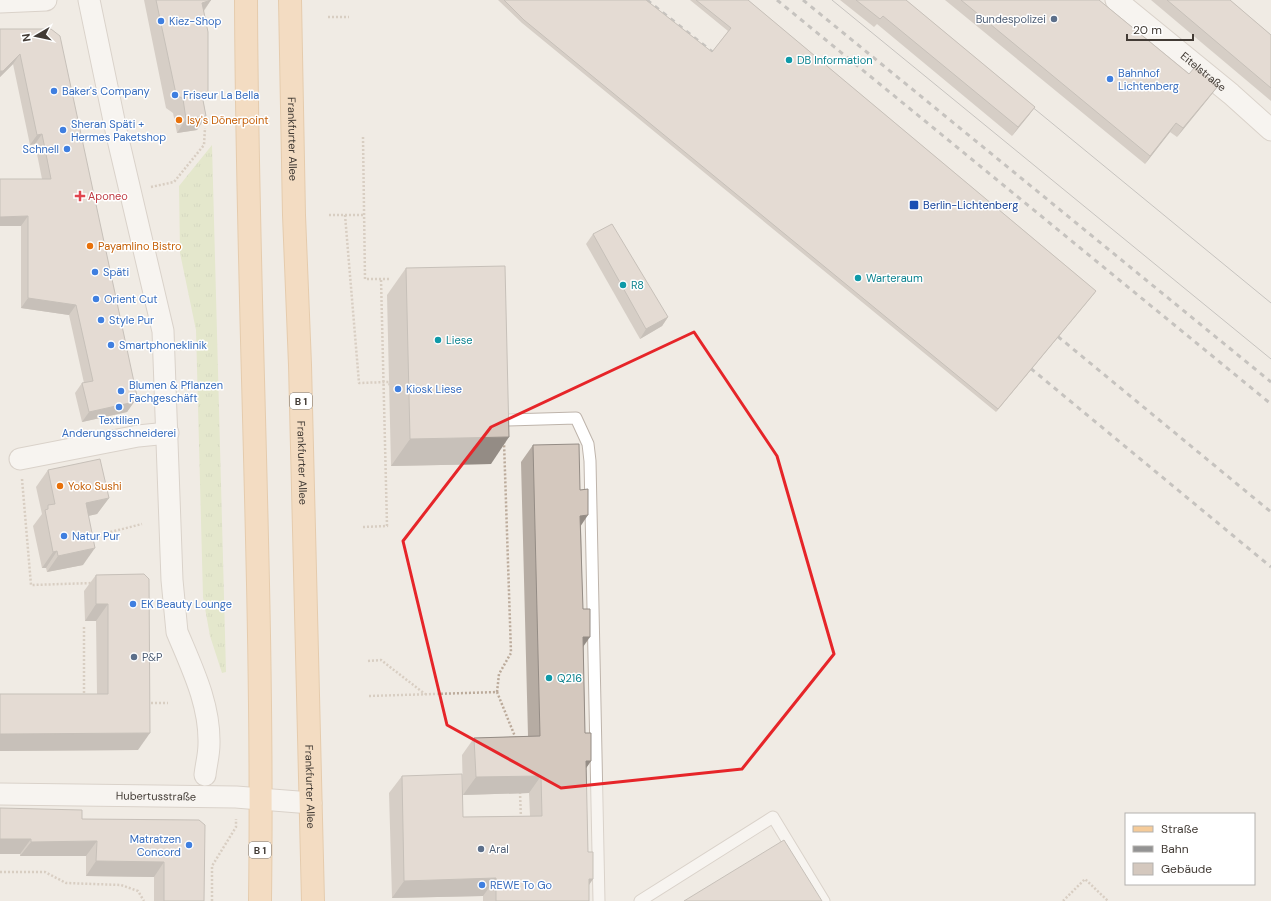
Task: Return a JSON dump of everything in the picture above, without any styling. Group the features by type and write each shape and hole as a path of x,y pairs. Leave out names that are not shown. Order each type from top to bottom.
{"main road":[{"name":"B 1","path":"246,0 261,798 260,901"},
{"name":"Frankfurter Allee","path":"290,0 294,208 313,901"}],"street":[{"path":"0,2 46,0"},
{"path":"89,0 163,331 168,433 172,580 177,632 202,692 206,711 209,745 205,775"},
{"name":"Eitelstraße","path":"1116,0 1231,94 1271,130"},
{"path":"20,460 138,436 168,433"},
{"name":"Hubertusstraße","path":"0,794 261,798 311,802"}],"lane":[{"path":"504,420 576,418 588,444 590,469 599,901"},
{"path":"640,901 773,817 824,901"}],"path":[{"path":"328,17 349,17"},
{"path":"131,192 174,182 204,145 205,128"},
{"path":"363,137 365,279 390,279"},
{"path":"329,215 364,215"},
{"path":"345,215 359,382 389,382 390,387"},
{"path":"363,527 386,526 384,382 380,279"},
{"path":"504,420 511,653 499,674 497,692 519,745"},
{"path":"20,460 31,585 99,582"},
{"path":"86,538 142,524"},
{"path":"84,627 84,697"},
{"path":"368,661 382,660 425,694"},
{"path":"369,696 497,692"},
{"path":"76,697 84,697 91,700"},
{"path":"146,703 168,703"},
{"path":"520,784 521,823"},
{"path":"212,901 212,866 231,836"},
{"path":"0,872 45,872 66,883 121,885 138,891 144,901"},
{"path":"1063,901 1085,879 1108,901"}],"highlighted area":[{"path":"694,332 777,456 834,654 742,769 561,788 447,725 403,541 491,427"}],"green space":[{"path":"212,145 226,672 222,673 210,636 203,597 196,330 180,253 179,186"}],"building":[{"path":"156,0 211,0 202,3 208,32 208,94 202,95 206,116 186,119 183,99 176,94"},
{"path":"504,0 646,0 712,52 731,28 696,0 748,0 1096,291 998,409 524,20"},
{"path":"856,0 906,0 1035,107 1018,127 883,16 880,19"},
{"name":"Bahnhof Lichtenberg","path":"961,0 1099,0 1189,74 1195,67 1218,86 1183,128 1176,123 1150,156"},
{"path":"1167,0 1230,0 1271,35 1271,88"},
{"path":"0,29 51,29 60,36 137,396 134,402 89,412 82,383 93,381 76,305 28,298 28,216 0,217 0,179 51,179 42,134 37,135 20,54 3,71 0,71"},
{"path":"612,224 668,317 646,329 593,234"},
{"name":"Liese","path":"505,266 509,437 410,439 406,268"},
{"path":"579,444 580,490 588,489 588,515 580,516 583,609 590,609 590,637 583,637 585,733 591,733 591,761 586,761 588,852 593,852 593,879 589,879 589,901 496,901 496,878 404,881 402,776 462,774 463,817 542,816 541,776 476,777 474,738 540,736 533,445"},
{"path":"100,459 109,498 86,503 95,548 58,556 57,551 53,552 45,510 48,509 48,505 55,504 48,470"},
{"path":"144,574 149,579 150,733 0,734 0,694 108,694 108,604 96,604 96,575"},
{"path":"0,808 82,810 82,819 199,820 205,825 204,901 164,901 164,862 96,861 97,841 31,842 31,839 0,839"},
{"path":"784,840 822,901 684,901"}],"tram line":[{"path":"832,0 1271,359"},
{"path":"1025,101 1271,303"}],"railway":[{"path":"647,0 720,58"},
{"path":"777,0 1271,404"},
{"path":"803,0 1271,382"},
{"path":"1050,330 1271,512"},
{"path":"1023,362 1271,567"}],"place":[{"name":"Bundespolizei","path":"1054,19"},
{"name":"Kiez-Shop","path":"161,21"},
{"name":"DB Information","path":"789,60"},
{"name":"Bahnhof Lichtenberg","path":"1110,79"},
{"name":"Baker's Company","path":"54,91"},
{"name":"Friseur La Bella","path":"175,95"},
{"name":"Isy's Dönerpoint","path":"179,120"},
{"name":"Sheran Späti + Hermes Paketshop","path":"63,130"},
{"name":"Schnell","path":"67,149"},
{"name":"Aponeo","path":"80,196"},
{"name":"Berlin-Lichtenberg","path":"914,205"},
{"name":"Payamlino Bistro","path":"90,246"},
{"name":"Späti","path":"95,272"},
{"name":"Warteraum","path":"858,278"},
{"name":"R8","path":"623,285"},
{"name":"Orient Cut","path":"96,299"},
{"name":"Style Pur","path":"101,320"},
{"name":"Liese","path":"438,340"},
{"name":"Smartphoneklinik","path":"111,345"},
{"name":"Kiosk Liese","path":"398,389"},
{"name":"Blumen & Pflanzen Fachgeschäft","path":"121,391"},
{"name":"Textilien Anderungsschneiderei","path":"119,407"},
{"name":"Yoko Sushi","path":"60,486"},
{"name":"Natur Pur","path":"64,536"},
{"name":"EK Beauty Lounge","path":"133,604"},
{"name":"P&P","path":"134,657"},
{"name":"Q216","path":"549,678"},
{"name":"Matratzen Concord","path":"189,845"},
{"name":"Aral","path":"481,849"},
{"name":"REWE To Go","path":"482,885"}]}
